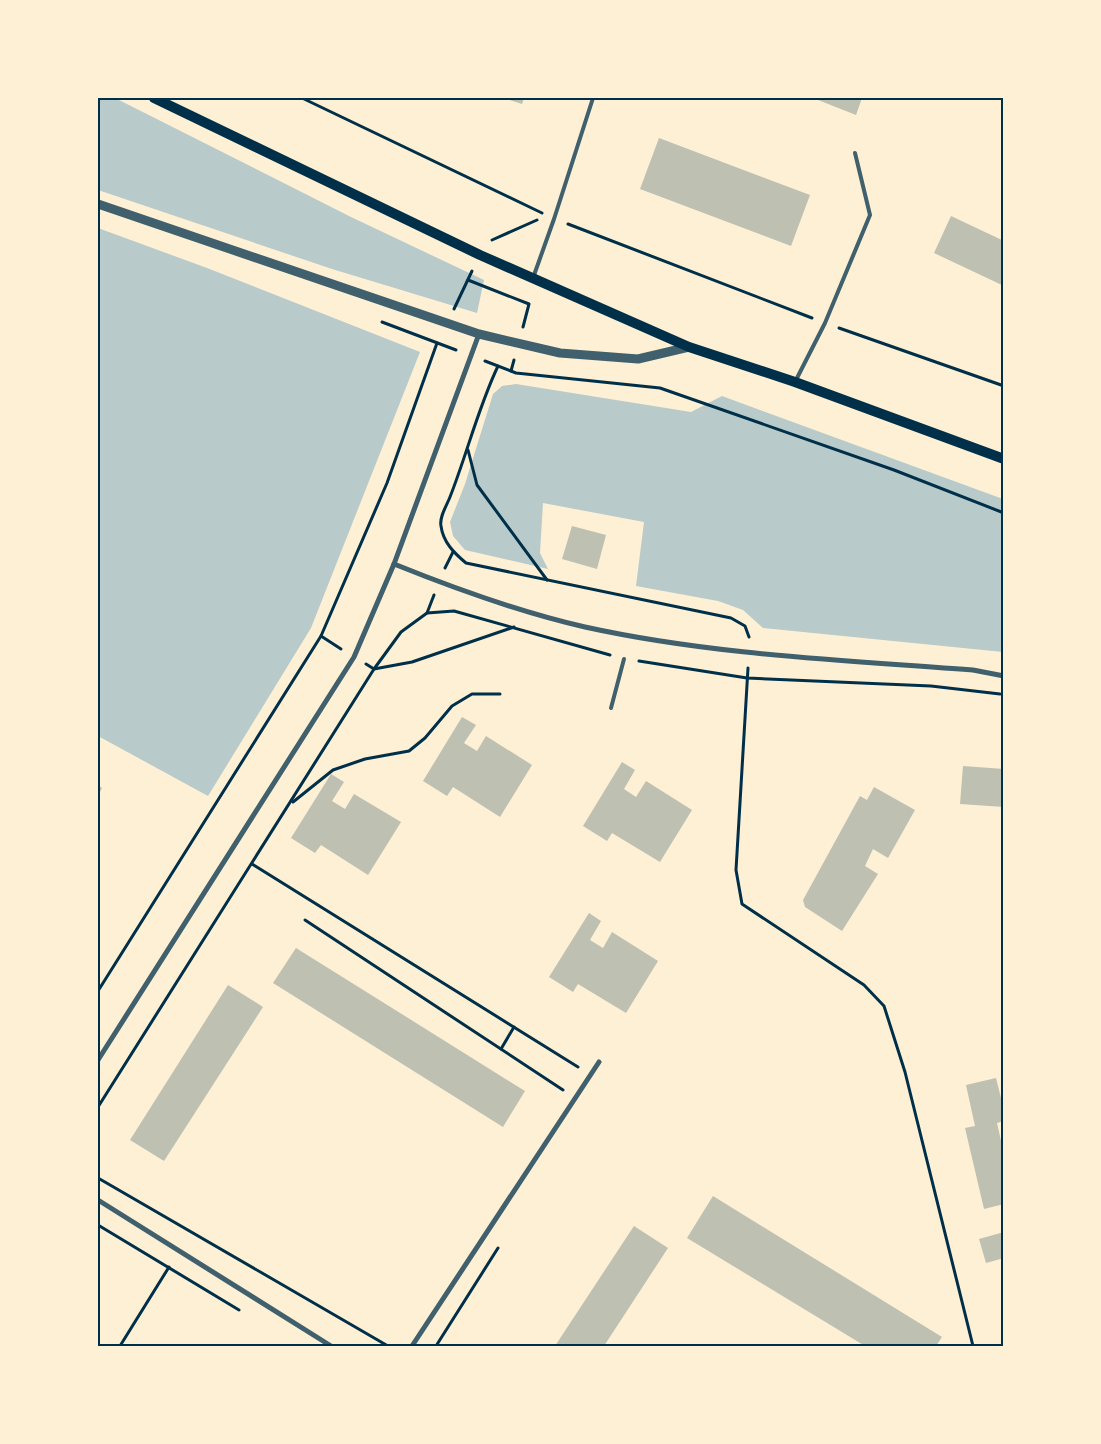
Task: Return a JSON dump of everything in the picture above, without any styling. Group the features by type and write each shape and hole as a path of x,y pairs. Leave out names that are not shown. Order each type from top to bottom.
{"main road":[{"path":"154,98 480,255 689,347 795,382 1004,459"}],"street":[{"path":"98,204 479,334 518,344 560,353 638,358 689,347"},
{"path":"98,1060 354,657 394,564 479,334"},
{"path":"394,564 507,606 585,627 663,641 750,653 973,670 1004,676"},
{"path":"412,1346 599,1062"},
{"path":"98,1200 331,1346"}],"lane":[{"path":"533,278 593,98"},
{"path":"795,382 825,323 870,215 855,153"},
{"path":"611,708 624,658"}],"path":[{"path":"302,98 554,219 825,323 1004,386"},
{"path":"468,280 529,304 511,371"},
{"path":"416,334 511,371 660,388 894,470 1004,513"},
{"path":"98,991 321,636 387,483 437,343"},
{"path":"498,366 486,391 468,450 440,523 444,537 453,552 466,563 731,618 745,626 750,641 750,653 736,870 742,904 864,985 884,1006 905,1072 973,1346"},
{"path":"468,450 477,485 547,580"},
{"path":"98,1107 291,804 374,669 401,632 427,613 454,611 624,658 747,678 932,686 1004,694"},
{"path":"374,669 412,662 514,628"},
{"path":"291,804 333,770 365,759 408,751 425,738 452,706 472,694 500,694"},
{"path":"252,864 581,1068"},
{"path":"305,920 566,1091"},
{"path":"501,1049 514,1027"},
{"path":"98,1178 388,1346"},
{"path":"98,1225 242,1312"},
{"path":"120,1346 169,1267"}],"shaded area":[{"path":"98,98 115,98 351,217 484,280 477,313 332,269 98,190"},
{"path":"98,228 207,268 420,352 311,628 208,796 98,736"},
{"path":"516,384 691,412 722,396 1003,499 1003,652 763,628 743,610 718,601 636,586 644,522 543,503 540,553 548,569 465,550 453,536 450,522 465,484 493,394 502,386"}],"building":[{"path":"503,98 524,98 522,104"},
{"path":"813,98 862,98 856,115"},
{"path":"659,138 810,195 791,246 640,189"},
{"path":"951,216 1004,241 1004,286 934,253"},
{"path":"572,526 606,535 597,569 562,559"},
{"path":"462,717 476,725 464,743 477,751 486,736 532,765 500,817 453,787 447,796 423,781"},
{"path":"622,762 635,770 624,789 636,797 646,781 692,810 660,862 612,833 607,841 583,826"},
{"path":"963,766 1004,769 1004,807 960,804"},
{"path":"331,774 344,782 332,801 345,809 354,794 401,822 368,875 321,845 315,853 291,838"},
{"path":"98,785 102,788 98,796"},
{"path":"874,787 915,810 888,858 873,849 865,866 878,874 842,931 805,907 803,900 860,796 867,800"},
{"path":"589,913 601,921 590,940 603,948 612,932 658,961 626,1013 578,984 573,992 549,977"},
{"path":"296,948 525,1091 503,1127 273,983"},
{"path":"228,985 263,1007 164,1161 130,1140"},
{"path":"996,1078 1004,1110 1004,1121 997,1123 1004,1154 1004,1204 984,1209 965,1128 975,1126 966,1085"},
{"path":"713,1196 942,1337 936,1346 865,1346 687,1238"},
{"path":"634,1226 668,1248 604,1346 555,1346"},
{"path":"1004,1232 1004,1258 986,1263 979,1239"}]}
